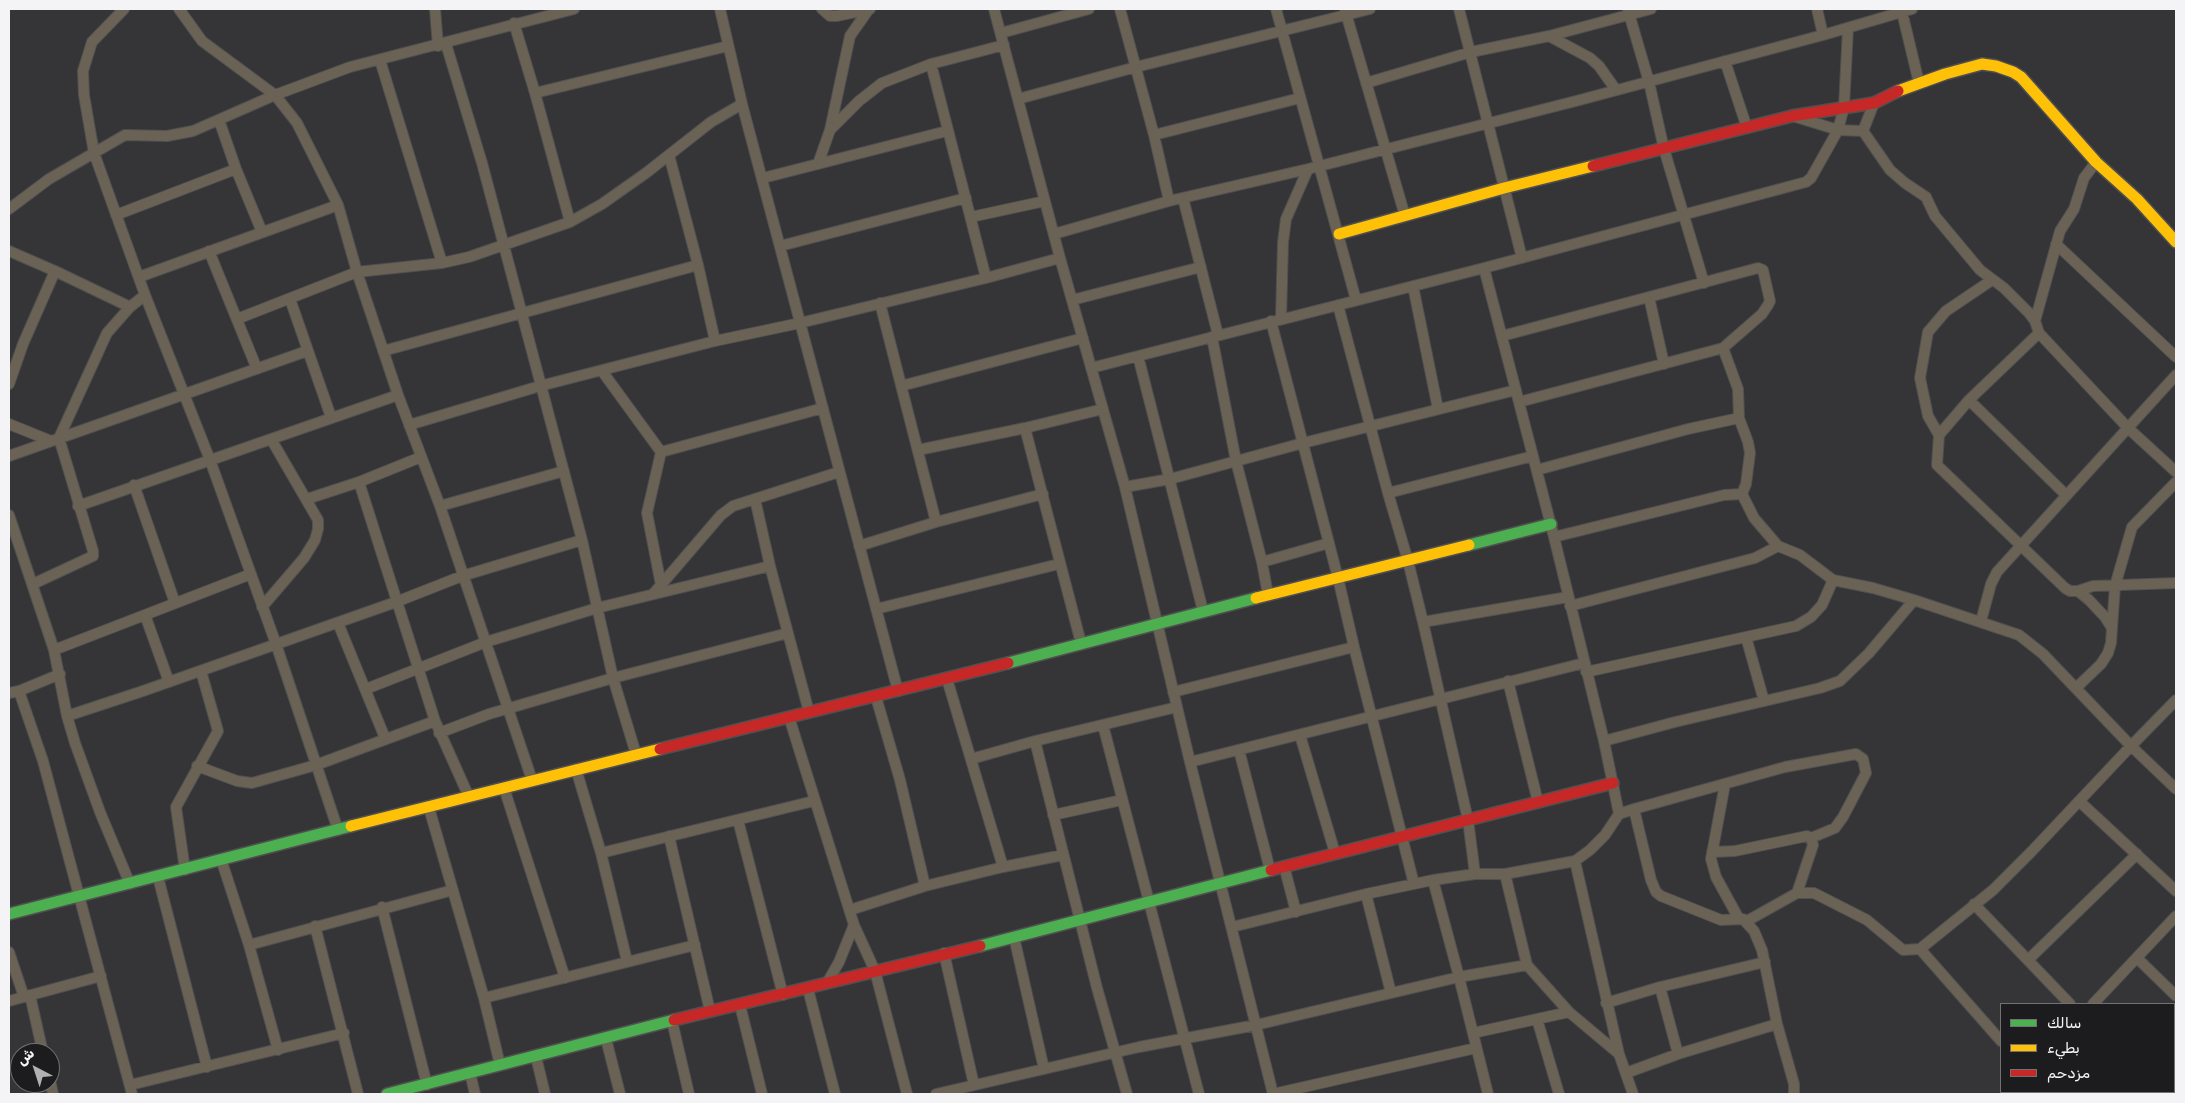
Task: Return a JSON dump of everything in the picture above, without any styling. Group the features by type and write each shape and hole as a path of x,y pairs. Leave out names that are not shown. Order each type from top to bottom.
{"street":[{"path":"124,9 92,42 83,71 84,95 94,154 144,295 210,460 276,644 338,830"},
{"path":"180,9 202,41 275,96 297,123 338,205 357,272 383,351 440,506 532,780"},
{"path":"435,9 442,45 482,163 582,540 613,678 636,754"},
{"path":"9,209 49,179 125,135 168,136 194,131 275,96 343,70 442,45 514,23 574,9"},
{"path":"720,9 742,104 898,691"},
{"path":"822,9 830,16 870,9"},
{"path":"818,164 830,130 850,36 870,9"},
{"path":"994,9 1060,258 1125,488 1190,762 1222,883 1273,1094 1476,1048"},
{"path":"1001,33 1089,9"},
{"path":"1120,9 1154,135 1169,201"},
{"path":"1276,9 1356,300"},
{"path":"1018,99 1136,67 1283,32 1345,12 1370,9"},
{"path":"1459,9 1522,258"},
{"path":"1366,82 1471,52 1549,36 1629,12 1650,9"},
{"path":"1817,9 1823,35"},
{"path":"1054,234 1169,201 1308,169 1649,82 1823,35 1907,10 1919,83"},
{"path":"1345,12 1406,216"},
{"path":"1629,12 1649,82 1664,149 1704,283"},
{"path":"514,23 570,222"},
{"path":"1092,368 1484,268 1806,182 1812,178 1838,130 1844,107 1848,28"},
{"path":"1549,36 1590,58 1616,90"},
{"path":"830,130 859,101 882,83 930,64 1004,44"},
{"path":"535,93 728,46"},
{"path":"380,60 442,263"},
{"path":"1725,61 1746,128"},
{"path":"930,64 986,278"},
{"path":"1339,234 1504,188 1792,116 1874,103 1888,95 1919,83 1982,64 1996,66 2021,77 2096,162 2137,199 2176,242"},
{"path":"1154,135 1300,98"},
{"path":"1863,131 1874,103"},
{"path":"238,319 357,272 442,263 503,246 570,222 602,204 711,122 742,104"},
{"path":"1792,116 1838,130 1863,131"},
{"path":"219,120 236,169 262,232"},
{"path":"763,178 947,131"},
{"path":"1863,131 1890,170 1926,197 1935,216 1980,270 2004,288 2035,321 2039,333 2128,428 2176,472"},
{"path":"669,155 698,265 715,341"},
{"path":"2035,321 2060,231 2074,209 2084,178 2096,162"},
{"path":"116,215 236,169"},
{"path":"1308,169 1286,219 1282,242 1276,320 1303,443 1414,884"},
{"path":"780,246 966,198"},
{"path":"1183,198 1201,267 1215,336 1236,461 1262,562 1268,596"},
{"path":"971,217 1045,200"},
{"path":"138,277 338,205"},
{"path":"2056,244 2176,357"},
{"path":"9,251 55,270 130,307"},
{"path":"209,251 257,368"},
{"path":"410,425 540,386 715,341 800,323 1060,258"},
{"path":"383,351 698,265"},
{"path":"1072,300 1201,267"},
{"path":"1484,268 1551,524 1604,741 1619,814"},
{"path":"1502,336 1758,268 1763,270 1770,302 1762,314 1723,348 1519,402"},
{"path":"9,384 23,344 55,270"},
{"path":"1992,280 1946,311 1928,332 1920,378 1928,416 1939,435 1938,466 2019,546 2070,591 2078,591 2093,586 2176,583"},
{"path":"1413,286 1438,409"},
{"path":"33,584 93,556 93,551 55,440 108,333 130,307 144,295"},
{"path":"1649,297 1664,364"},
{"path":"290,298 330,417"},
{"path":"880,303 936,522"},
{"path":"1338,305 1369,427 1408,561 1423,622 1468,820 1475,874"},
{"path":"1939,435 1969,400 2039,333"},
{"path":"901,386 1083,338"},
{"path":"1723,348 1738,389 1738,418 1748,442 1750,453 1746,484 1742,494 1754,518 1778,546 1800,554 1833,580 1873,588 2020,634 2035,645 2131,746 2176,789"},
{"path":"9,456 307,351"},
{"path":"1138,356 1202,611"},
{"path":"602,371 661,452"},
{"path":"1981,622 1991,584 1997,572 2176,375"},
{"path":"1125,488 1170,479 1303,443 1516,390"},
{"path":"78,506 398,395"},
{"path":"1969,400 2066,495"},
{"path":"661,452 823,408"},
{"path":"918,450 1025,428 1103,408"},
{"path":"1537,470 1688,428 1738,418"},
{"path":"9,424 55,440"},
{"path":"1025,428 1081,643"},
{"path":"262,607 304,558 315,540 318,529 318,520 271,439"},
{"path":"657,589 647,513 661,452"},
{"path":"1388,493 1533,456"},
{"path":"307,499 359,482 421,457"},
{"path":"440,506 564,471"},
{"path":"657,589 721,515 733,506 839,472"},
{"path":"359,482 416,668 439,733 469,797"},
{"path":"2076,688 2101,664 2108,653 2111,643 2115,586 2132,527 2176,482"},
{"path":"134,485 176,603"},
{"path":"858,546 936,522 1043,494"},
{"path":"1554,537 1706,499 1742,494"},
{"path":"755,499 770,566 809,712"},
{"path":"9,515 12,532 33,584 54,650 67,716 88,780 130,884"},
{"path":"9,911 130,884 532,780 876,697 1202,611 1551,524"},
{"path":"67,716 338,623 462,576 582,540"},
{"path":"1262,562 1329,544"},
{"path":"1423,622 1569,601 1755,558 1778,546"},
{"path":"876,609 1060,564"},
{"path":"366,689 486,642 657,589 770,566"},
{"path":"54,650 251,574"},
{"path":"1190,762 1508,681 1796,626 1811,617 1822,605 1833,580"},
{"path":"2078,591 2105,617 2112,628"},
{"path":"1604,741 1675,722 1820,688 1840,681 1869,654 1914,600"},
{"path":"145,615 169,682"},
{"path":"338,623 385,738"},
{"path":"439,733 509,708 613,678 788,633"},
{"path":"1746,636 1764,701"},
{"path":"1173,692 1354,647"},
{"path":"185,870 176,807 218,731 201,671"},
{"path":"60,674 14,692 43,761 131,1090 207,1067 344,1033"},
{"path":"947,679 1003,867"},
{"path":"1508,681 1538,802"},
{"path":"876,697 900,780 925,886"},
{"path":"1634,809 1651,880 1656,892 1661,896 1721,920 1743,920 1797,893 1814,893 1867,920 1903,950 1920,949 1993,890 2176,700"},
{"path":"971,758 1177,707"},
{"path":"788,717 854,925 875,971 908,1094"},
{"path":"197,766 244,783 252,783 316,765 385,738 435,722"},
{"path":"1103,725 1199,1094"},
{"path":"1300,735 1335,852"},
{"path":"1035,741 1097,988 1117,1052 1127,1094"},
{"path":"1239,750 1270,870"},
{"path":"1232,927 1366,894 1433,880 1475,874 1505,874 1575,862 1605,835 1619,814 1785,767 1856,754 1860,755 1866,765 1866,773 1843,817 1835,828 1811,838 1807,836 1735,851 1712,852"},
{"path":"576,769 600,853 627,961"},
{"path":"387,1094 401,1093 500,1065 710,1011 783,995 1150,903 1335,852 1613,783"},
{"path":"1725,784 1712,852 1716,877 1743,920 1758,939 1765,962 1777,1024 1794,1094"},
{"path":"504,788 565,978"},
{"path":"1054,815 1122,800"},
{"path":"600,853 814,801"},
{"path":"2079,801 2176,891"},
{"path":"429,808 484,998 500,1065"},
{"path":"738,820 783,995"},
{"path":"669,836 710,1011"},
{"path":"1797,893 1813,845 1811,838"},
{"path":"2028,960 2137,854"},
{"path":"850,910 925,886 1063,855"},
{"path":"221,859 249,944 278,1050"},
{"path":"1575,862 1606,1003 1619,1054 1632,1094"},
{"path":"1284,866 1296,912"},
{"path":"1505,874 1527,965 1569,1012 1619,1054"},
{"path":"158,877 207,1067"},
{"path":"1433,880 1460,977 1488,1094"},
{"path":"249,944 382,907 453,890"},
{"path":"1366,894 1390,993"},
{"path":"1974,904 2069,1003"},
{"path":"382,907 427,1085"},
{"path":"2094,1003 2176,916"},
{"path":"826,984 839,962 854,925"},
{"path":"315,926 344,1033 358,1094"},
{"path":"1014,936 1044,1069"},
{"path":"484,998 695,945"},
{"path":"1920,949 2000,1040"},
{"path":"9,952 27,996 40,1043"},
{"path":"944,954 974,1085"},
{"path":"2137,958 2176,996"},
{"path":"1606,1003 1660,987 1765,962"},
{"path":"936,1094 1117,1052 1256,1025 1460,977 1527,965"},
{"path":"9,1001 101,976"},
{"path":"1660,987 1678,1054"},
{"path":"808,988 835,1094"},
{"path":"740,1005 762,1094"},
{"path":"1473,1033 1569,1012"},
{"path":"1537,1019 1559,1094"},
{"path":"672,1021 689,1094"},
{"path":"1626,1073 1678,1054 1777,1024"},
{"path":"606,1039 620,1094"},
{"path":"536,1057 545,1094"},
{"path":"470,1073 475,1094"}],"traffic: fast":[{"path":"1469,545 1551,524"},
{"path":"1008,663 1256,598"},
{"path":"9,914 351,826"},
{"path":"980,946 1271,870"},
{"path":"387,1094 674,1020"}],"traffic: slow":[{"path":"1898,91 1945,74 1982,64 1996,66 2013,72 2021,77 2096,162 2137,199 2176,242"},
{"path":"1339,234 1504,188 1593,166"},
{"path":"1256,598 1469,545"},
{"path":"351,826 660,749"}],"traffic: jam":[{"path":"1593,166 1792,116 1874,103 1898,91"},
{"path":"660,749 1008,663"},
{"path":"1271,870 1613,783"},
{"path":"674,1020 980,946"}]}
